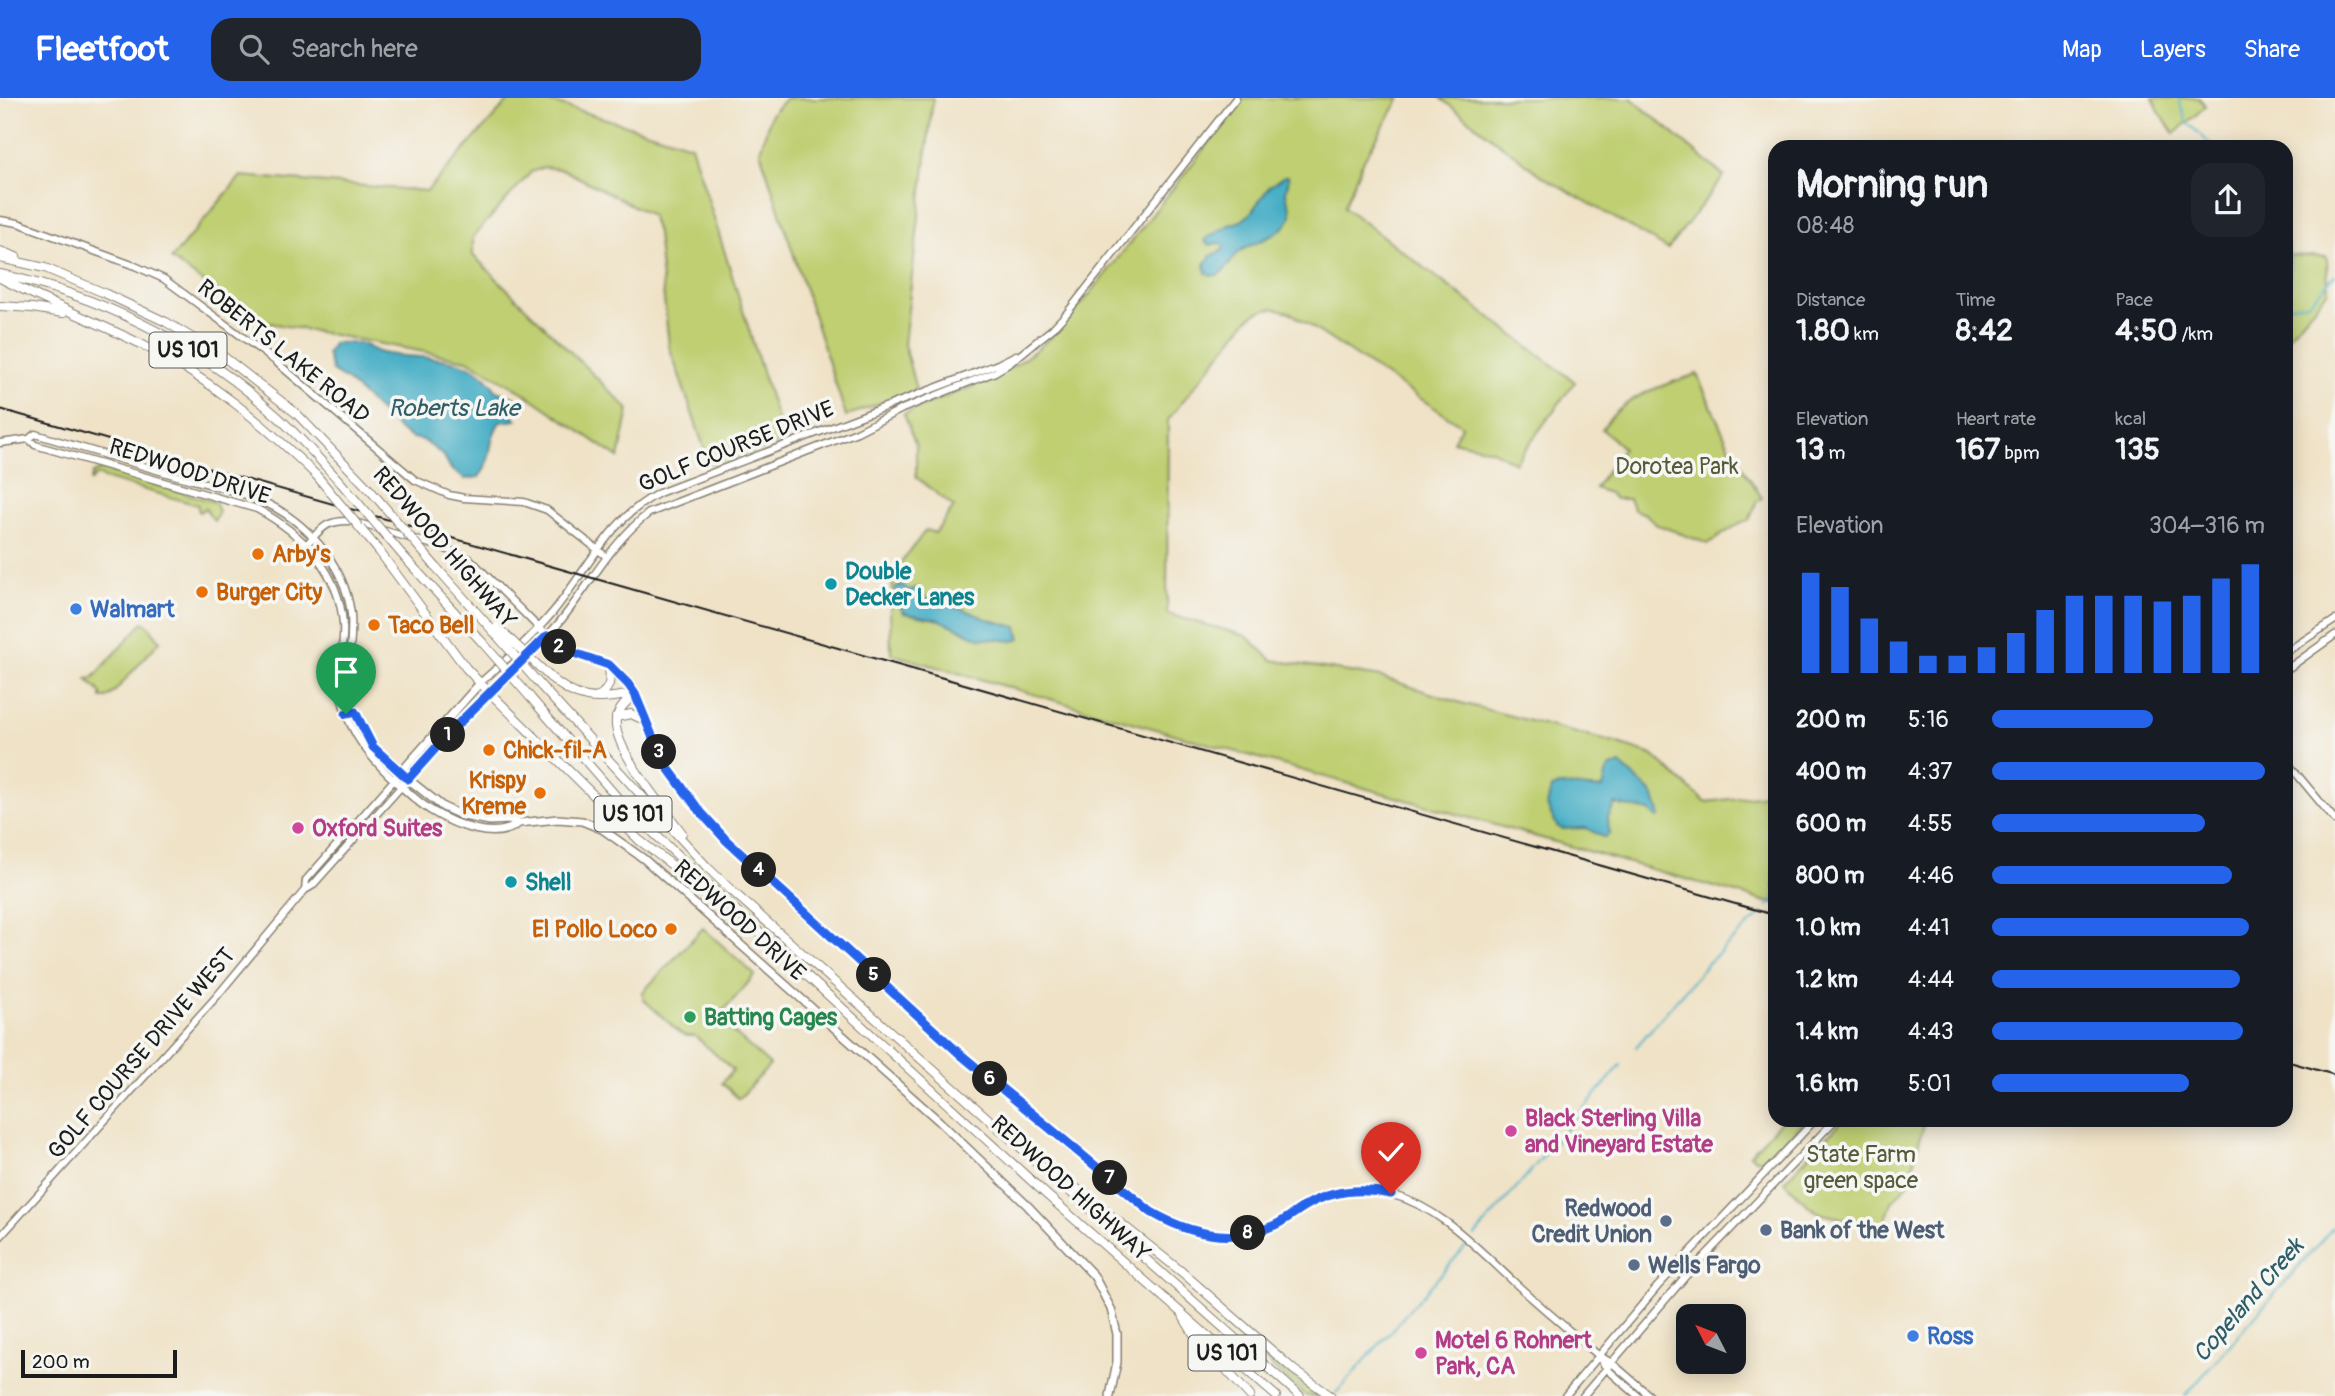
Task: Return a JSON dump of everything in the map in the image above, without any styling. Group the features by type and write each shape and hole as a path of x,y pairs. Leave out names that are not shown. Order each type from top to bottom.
{"highway":[{"path":"0,251 46,268"},
{"name":"REDWOOD HIGHWAY","path":"0,258 46,268 166,322 225,356 296,412 370,490 436,567 495,629 541,686 707,867 757,915 1300,1396"},
{"path":"0,276 143,345 197,377 278,438 317,476 379,551 466,668 489,693 639,840 747,921"},
{"name":"REDWOOD HIGHWAY","path":"0,276 38,283 83,297 144,324 220,371 260,402 293,431 341,483 623,804 1047,1195 1276,1396"},
{"path":"0,306 57,312 89,321"},
{"path":"495,629 573,694 583,697 635,694"},
{"path":"597,697 605,693 609,686 609,665"},
{"path":"635,694 616,717 620,744 707,867"},
{"path":"616,717 631,714 646,722"},
{"path":"983,1114 1182,1272 1311,1384 1331,1396"},
{"path":"1179,1309 1193,1333 1250,1396"}],"main road":[{"name":"GOLF COURSE DRIVE","path":"394,780 480,683"},
{"name":"GOLF COURSE DRIVE","path":"408,779 489,693"},
{"name":"REDWOOD DRIVE","path":"408,779 429,797 456,813 476,819 510,820 519,823 572,818 594,825 615,837 643,859 912,1097 1028,1206 1094,1276 1111,1309 1117,1334 1117,1362 1110,1396"},
{"name":"REDWOOD DRIVE","path":"394,780 432,811 461,825 486,830 510,830 519,823"}],"street":[{"name":"GOLF COURSE DRIVE","path":"489,693 559,623 607,557 632,527 649,513 858,432 902,409 996,372 1024,351 1067,313 1236,98"},
{"name":"ROBERTS LAKE ROAD","path":"0,220 31,228 164,279 275,361 415,480 464,499 524,502 547,510 607,557"},
{"name":"GOLF COURSE DRIVE","path":"480,683 538,628 624,517 643,502 659,493 998,364 1024,351"},
{"name":"REDWOOD DRIVE","path":"0,443 29,439 35,434 258,500 284,514 313,538 331,558 344,583 351,614 349,690 355,712 373,747 408,779"},
{"name":"REDWOOD DRIVE","path":"29,439 35,444 257,509 273,517 306,545 326,567 336,587 344,626 339,682 346,714 360,744 394,780"},
{"path":"306,545 328,523 351,521 458,553 479,567 562,649 609,665 635,694 662,760 677,783 720,834 960,1054 1151,1212 1189,1231 1229,1237 1275,1225 1322,1197 1353,1190 1391,1194 1420,1205 1465,1237 1609,1366 1638,1396"},
{"path":"336,587 344,583"},
{"path":"2293,647 2335,620"},
{"path":"2293,665 2335,635"},
{"path":"342,647 351,648"},
{"path":"346,714 355,712"},
{"path":"2293,769 2335,820"},
{"path":"305,890 312,886 408,779"},
{"path":"305,890 306,880 394,780"},
{"name":"GOLF COURSE DRIVE WEST","path":"0,1237 217,996 305,890"},
{"path":"1564,1396 1692,1249 1808,1127"},
{"path":"1583,1396 1684,1278 1828,1127"},
{"path":"1609,1366 1650,1396"}],"green space":[{"path":"511,98 538,98 691,145 784,441 719,467 709,462 669,346 657,233 651,215 564,170 544,167 531,172 473,237 473,255 629,410 619,458 524,393 467,360 270,323 225,298 171,259 241,176 427,191"},
{"path":"786,98 933,98 904,344 916,390 846,416 760,151 771,114"},
{"path":"1244,98 1400,98 1362,163 1344,207 1575,382 1515,463 1492,450 1453,441 1462,426 1289,312 1271,308 1257,312 1247,320 1168,420 1167,614 1246,636 1272,660 1381,677 1461,703 1652,755 1705,802 1768,795 1768,902 891,654 890,607 894,572 926,530 935,533 954,507 916,477 916,446 904,414 976,385 1011,367 1046,342 1085,300"},
{"path":"1440,98 1631,98 1724,176 1668,249 1542,176"},
{"path":"2153,98 2199,98 2206,106 2174,134"},
{"path":"2293,255 2327,257 2328,291 2293,331"},
{"name":"Dorotea Park","path":"1697,374 1729,446 1762,498 1757,501 1749,521 1740,523 1708,544 1655,524 1646,514 1634,510 1629,499 1615,499 1609,493 1595,488 1623,448 1602,429 1611,417 1621,407 1644,393"},
{"path":"101,469 215,502 219,511 214,521 205,508 200,512 198,510 198,505 102,476 97,475 90,482 93,473"},
{"path":"143,622 160,641 115,691 107,698 101,698 101,693 87,679 93,678"},
{"path":"703,928 755,975 717,1018 770,1065 739,1099 722,1083 733,1070 695,1036 680,1033 643,999 643,992"},
{"path":"1775,1127 1799,1127 1772,1155 1763,1160 1755,1159 1750,1154"},
{"name":"State Farm green space","path":"1836,1127 1923,1127 1913,1165 1918,1167 1912,1179 1892,1202 1883,1227 1822,1214 1811,1208 1784,1181"},
{"path":"1232,1325 1302,1385 1319,1396 1306,1396 1229,1329"}],"water":[{"path":"1288,176 1286,192 1291,212 1286,225 1239,252 1219,274 1213,276 1206,273 1205,263 1224,249 1223,244 1211,245 1206,243 1205,239 1249,215 1270,186"},
{"name":"Roberts Lake","path":"334,343 359,343 382,353 461,363 486,378 496,391 516,398 525,409 514,407 511,412 517,420 500,422 493,436 484,470 479,477 465,479 451,469 444,456 423,440 402,432 348,381 332,371 327,353"},
{"path":"902,585 908,590 919,588 926,598 933,602 958,607 1017,627 1020,639 1014,641 979,638 940,620 904,613 895,598 895,588"},
{"path":"1621,765 1650,791 1660,816 1657,818 1649,811 1615,804 1608,817 1609,834 1605,838 1586,828 1562,829 1557,826 1547,806 1551,788 1603,788 1608,769"}],"waterway":[{"path":"2178,98 2186,121 2206,140"},
{"path":"2293,305 2308,303 2335,275"},
{"path":"1636,1047 1708,963 1761,914"},
{"path":"1475,1236 1621,1065"},
{"name":"Copeland Creek","path":"2185,1396 2335,1225"},
{"path":"1336,1393 1466,1246"}],"railway":[{"path":"0,409 1768,913"},
{"path":"2293,1063 2335,1075"}],"place":[{"name":"Arby's","path":"258,554"},
{"name":"Double Decker Lanes","path":"831,584"},
{"name":"Burger City","path":"202,592"},
{"name":"Walmart","path":"76,609"},
{"name":"Taco Bell","path":"374,625"},
{"name":"Chick-fil-A","path":"489,750"},
{"name":"Krispy Kreme","path":"540,793"},
{"name":"Oxford Suites","path":"298,828"},
{"name":"Shell","path":"511,882"},
{"name":"El Pollo Loco","path":"671,929"},
{"name":"Batting Cages","path":"690,1017"},
{"name":"Black Sterling Villa and Vineyard Estate","path":"1511,1131"},
{"name":"Redwood Credit Union","path":"1666,1221"},
{"name":"Bank of the West","path":"1766,1230"},
{"name":"Wells Fargo","path":"1634,1265"},
{"name":"Ross","path":"1913,1336"},
{"name":"Motel 6 Rohnert Park, CA","path":"1421,1353"}],"route":[{"path":"346,714 355,712 373,747 408,779 451,731 547,636 562,649 609,665 628,684 635,694 662,760 713,828 960,1054 1151,1212 1189,1231 1229,1237 1275,1225 1322,1197 1353,1190 1391,1194"}]}
